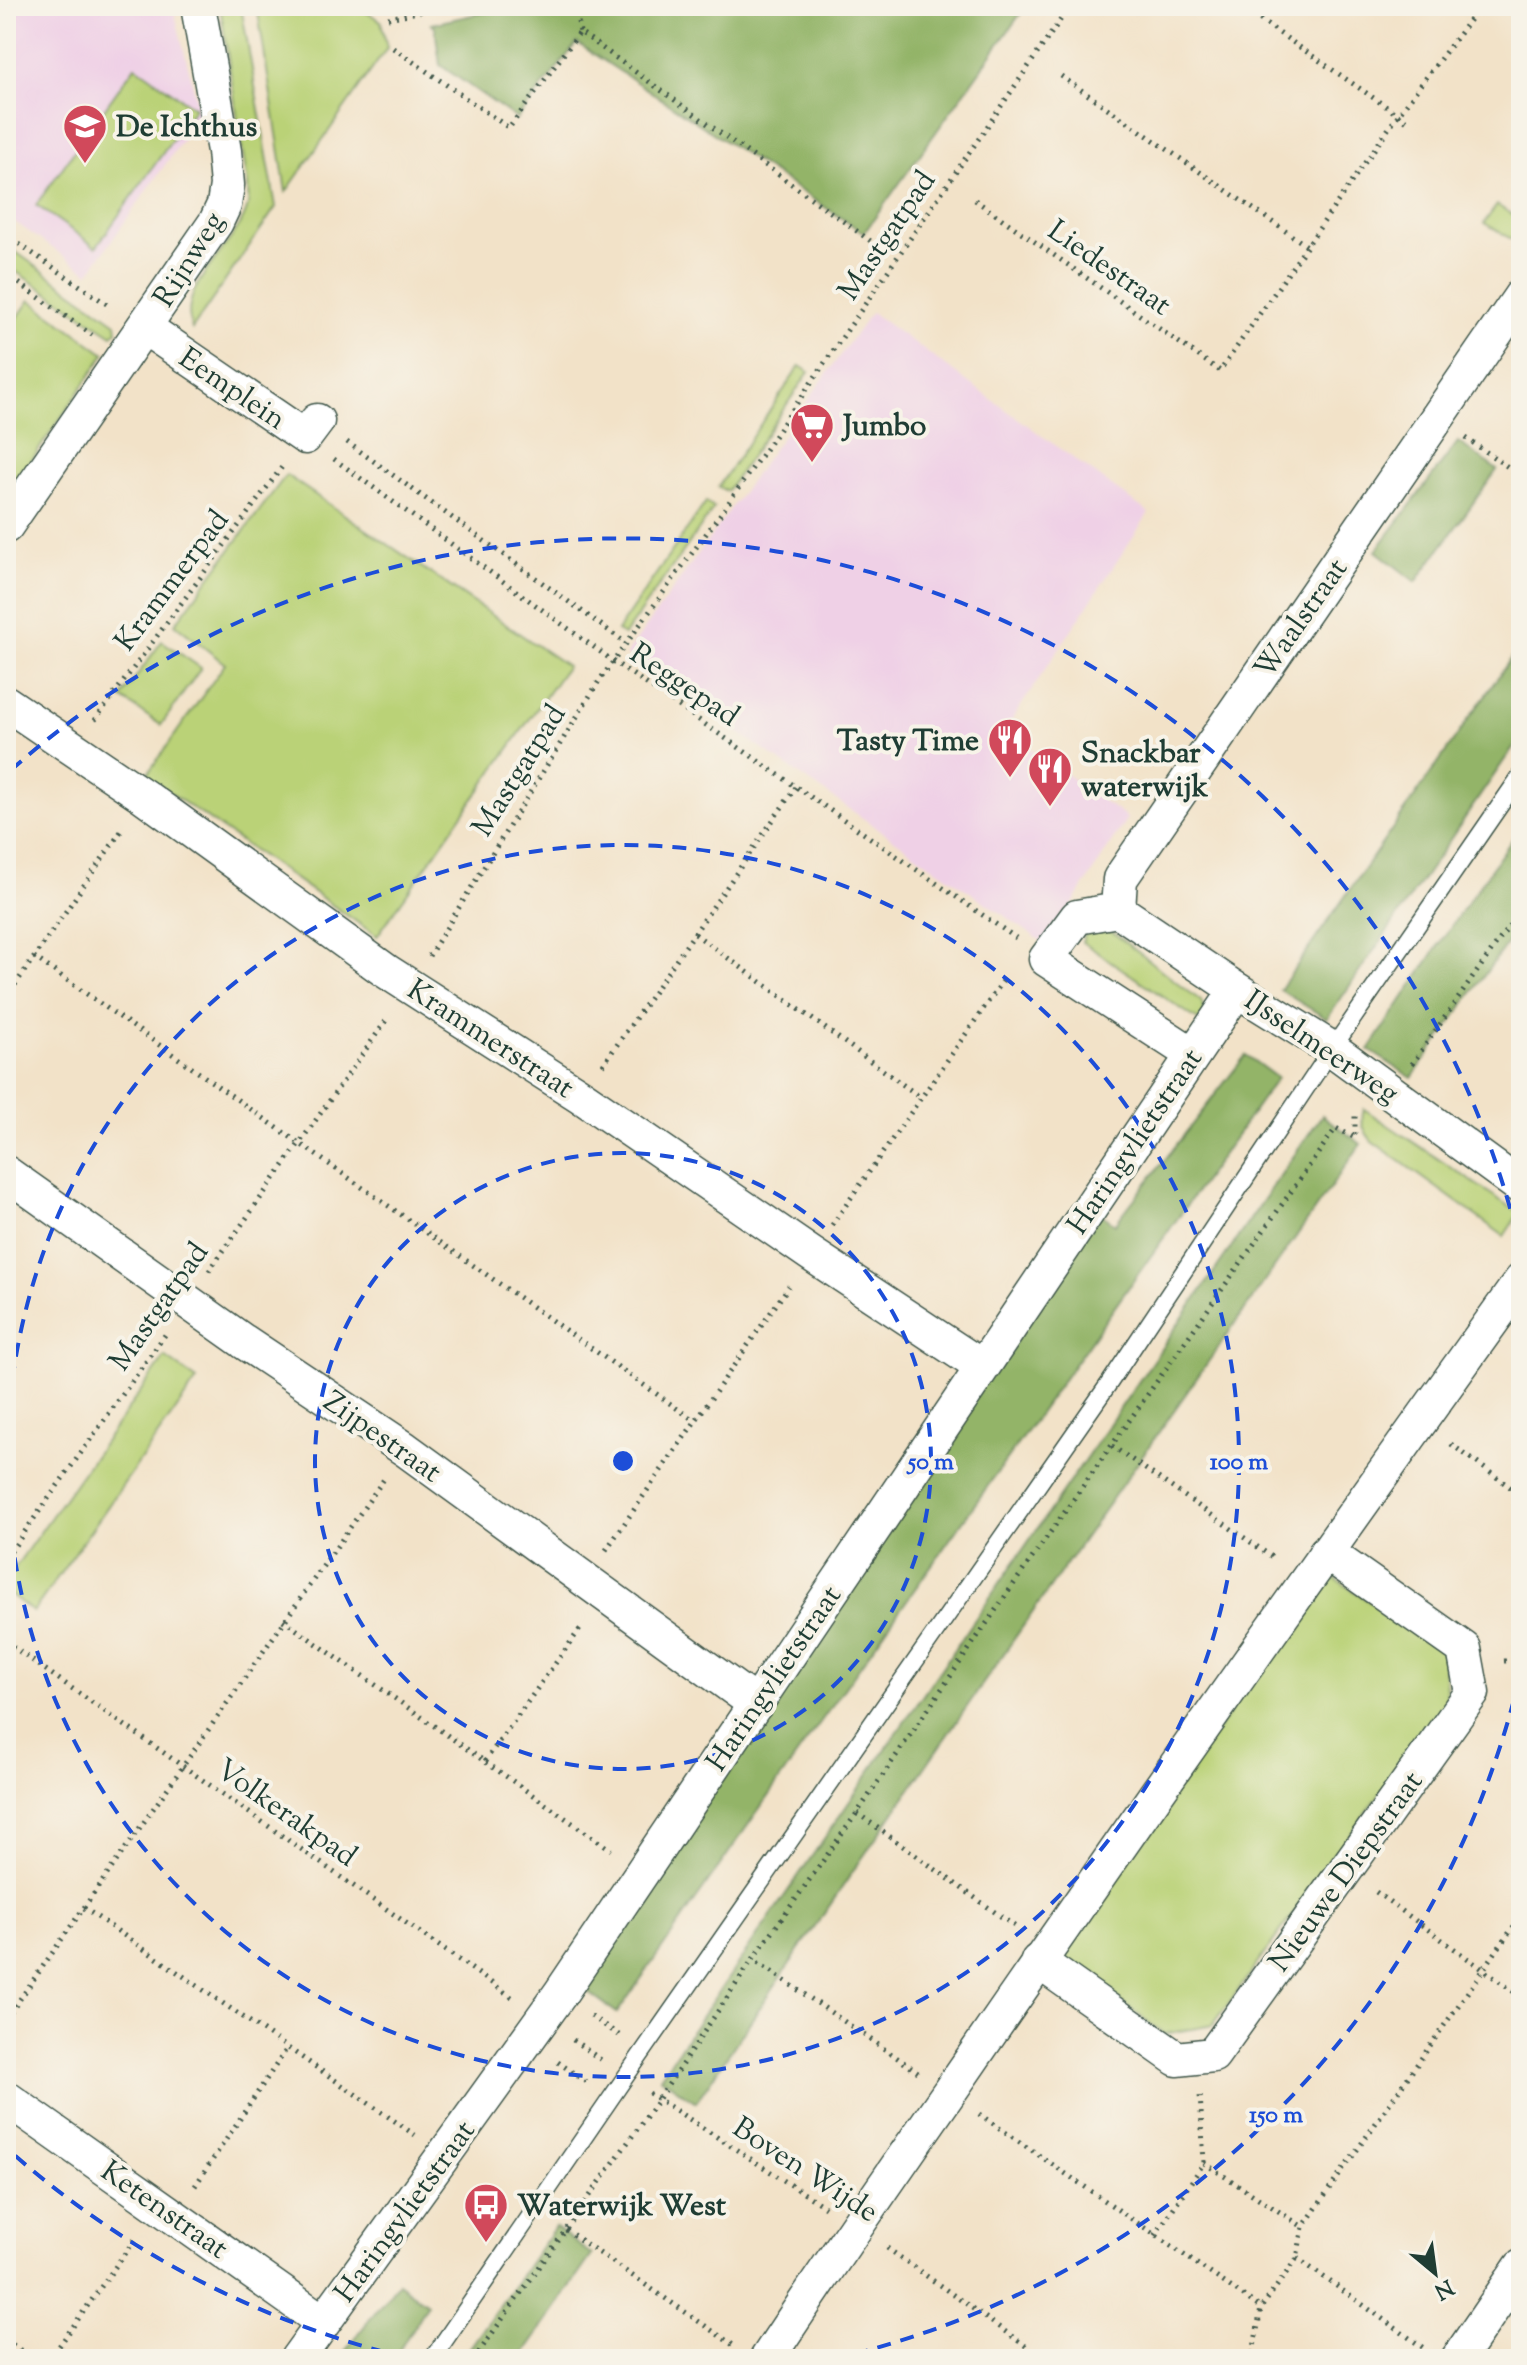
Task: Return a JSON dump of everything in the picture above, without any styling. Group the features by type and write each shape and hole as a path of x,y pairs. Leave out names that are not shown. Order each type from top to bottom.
{"street":[{"name":"Rijnweg","path":"6,526 216,222 224,205 227,185 224,151 198,6"},
{"name":"Waalstraat","path":"1118,910 1120,879 1143,841 1521,296"},
{"name":"Eemplein","path":"144,327 311,429"},
{"name":"Krammerstraat","path":"6,703 145,797 374,962 581,1096 982,1367"},
{"name":"IJsselmeerweg","path":"1118,910 1332,1049 1521,1187"},
{"path":"1118,910 1077,917 1046,959 1192,1054"},
{"name":"Haringvlietstraat","path":"297,2359 543,2019 1237,990"},
{"name":"Zijpestraat","path":"6,1173 405,1449 756,1704"},
{"path":"754,2355 855,2226 1305,1580 1521,1281"},
{"name":"Nieuwe Diepstraat","path":"1198,2057 1213,2055 1472,1693 1464,1649 1326,1552"},
{"path":"1042,1955 1177,2059 1198,2057"},
{"name":"Ketenstraat","path":"6,2098 323,2322"},
{"path":"1458,2359 1521,2267"}],"lane":[{"path":"432,2359 1110,1382 1332,1049 1521,775"}],"path":[{"path":"388,18 448,6"},
{"path":"575,6 580,32 872,242"},
{"name":"Mastgatpad","path":"6,1558 411,985 613,661 727,505 1070,6"},
{"path":"1240,6 1410,123"},
{"path":"1061,76 1307,246 1398,115 1480,6"},
{"path":"393,48 509,128 580,32"},
{"name":"Liedestraat","path":"975,200 1220,371 1307,246"},
{"path":"6,235 144,327"},
{"path":"6,274 94,336"},
{"path":"1437,418 1521,476"},
{"path":"311,429 626,643"},
{"name":"Reggepad","path":"311,429 613,661 1046,959"},
{"name":"Krammerpad","path":"73,749 311,429"},
{"path":"581,1096 796,787"},
{"path":"6,998 145,797"},
{"path":"474,2359 658,2100 1006,1595 1336,1128 1355,1138 1355,1109 1393,1092 1521,909"},
{"path":"695,934 920,1097"},
{"path":"34,957 695,1421"},
{"path":"1420,1421 1521,1495"},
{"path":"1112,1446 1305,1580"},
{"path":"6,2019 405,1449"},
{"path":"485,1761 605,1595"},
{"path":"283,1620 641,1871"},
{"name":"Volkerakpad","path":"6,1642 543,2019"},
{"path":"857,1813 1042,1955"},
{"path":"1346,1870 1521,1997"},
{"path":"84,1908 446,2156"},
{"path":"1248,2359 1253,2353 1261,2308 1297,2258 1303,2227 1521,1916"},
{"path":"753,1959 1261,2308"},
{"name":"Boven Wijde","path":"543,2019 658,2100 855,2226 1044,2359"},
{"path":"50,2359 168,2210 288,2047"},
{"path":"1155,2235 1204,2163 1198,2057"},
{"path":"1204,2163 1303,2227"},
{"path":"566,2230 754,2355"},
{"path":"1297,2258 1426,2350"},
{"path":"6,2340 33,2359"}],"shaded area":[{"name":"De Ichthus","path":"6,6 173,6 200,115 89,273 6,216"},
{"path":"871,312 1149,513 1005,730 1127,818 1047,945 626,655"}],"green space":[{"path":"220,6 241,6 276,207 192,329 189,312 192,297 242,221 248,203"},
{"path":"257,6 356,6 381,21 387,48 286,192"},
{"path":"514,6 1026,6 864,233 577,43 517,119 440,65 435,27 431,24"},
{"path":"135,66 195,108 96,247 36,205"},
{"path":"1497,205 1521,220 1521,261 1513,240 1484,223"},
{"path":"6,245 116,323 117,331 112,335 6,265"},
{"path":"30,300 105,354 6,497 6,334"},
{"path":"800,366 809,372 727,491 718,487"},
{"path":"1458,442 1497,470 1416,582 1376,551"},
{"path":"286,475 567,666 377,936 146,776 225,664 175,624"},
{"path":"706,502 714,508 624,635 617,631"},
{"path":"162,641 201,668 161,725 121,698"},
{"path":"1521,644 1521,736 1327,1019 1280,990"},
{"path":"1521,827 1521,923 1412,1078 1369,1050"},
{"path":"1088,928 1107,928 1201,1001 1205,1013 1198,1020 1082,942"},
{"path":"1246,1055 1277,1078 617,2013 564,1974 1095,1210 1115,1224"},
{"path":"1364,1109 1519,1213 1504,1236 1372,1141 1363,1126"},
{"path":"1322,1115 1361,1144 943,1741 696,2102 660,2077"},
{"path":"165,1357 197,1380 33,1612 6,1591 6,1580"},
{"path":"1327,1573 1443,1651 1447,1701 1213,2025 1164,2034 1060,1955"},
{"path":"555,2227 592,2255 520,2359 462,2359"},
{"path":"398,2283 427,2304 394,2359 339,2359"}],"place":[{"name":"De Ichthus","path":"85,165"},
{"name":"Jumbo","path":"812,464"},
{"name":"Tasty Time","path":"1010,779"},
{"name":"Snackbar waterwijk","path":"1050,808"},
{"name":"Waterwijk West","path":"486,2244"}]}
